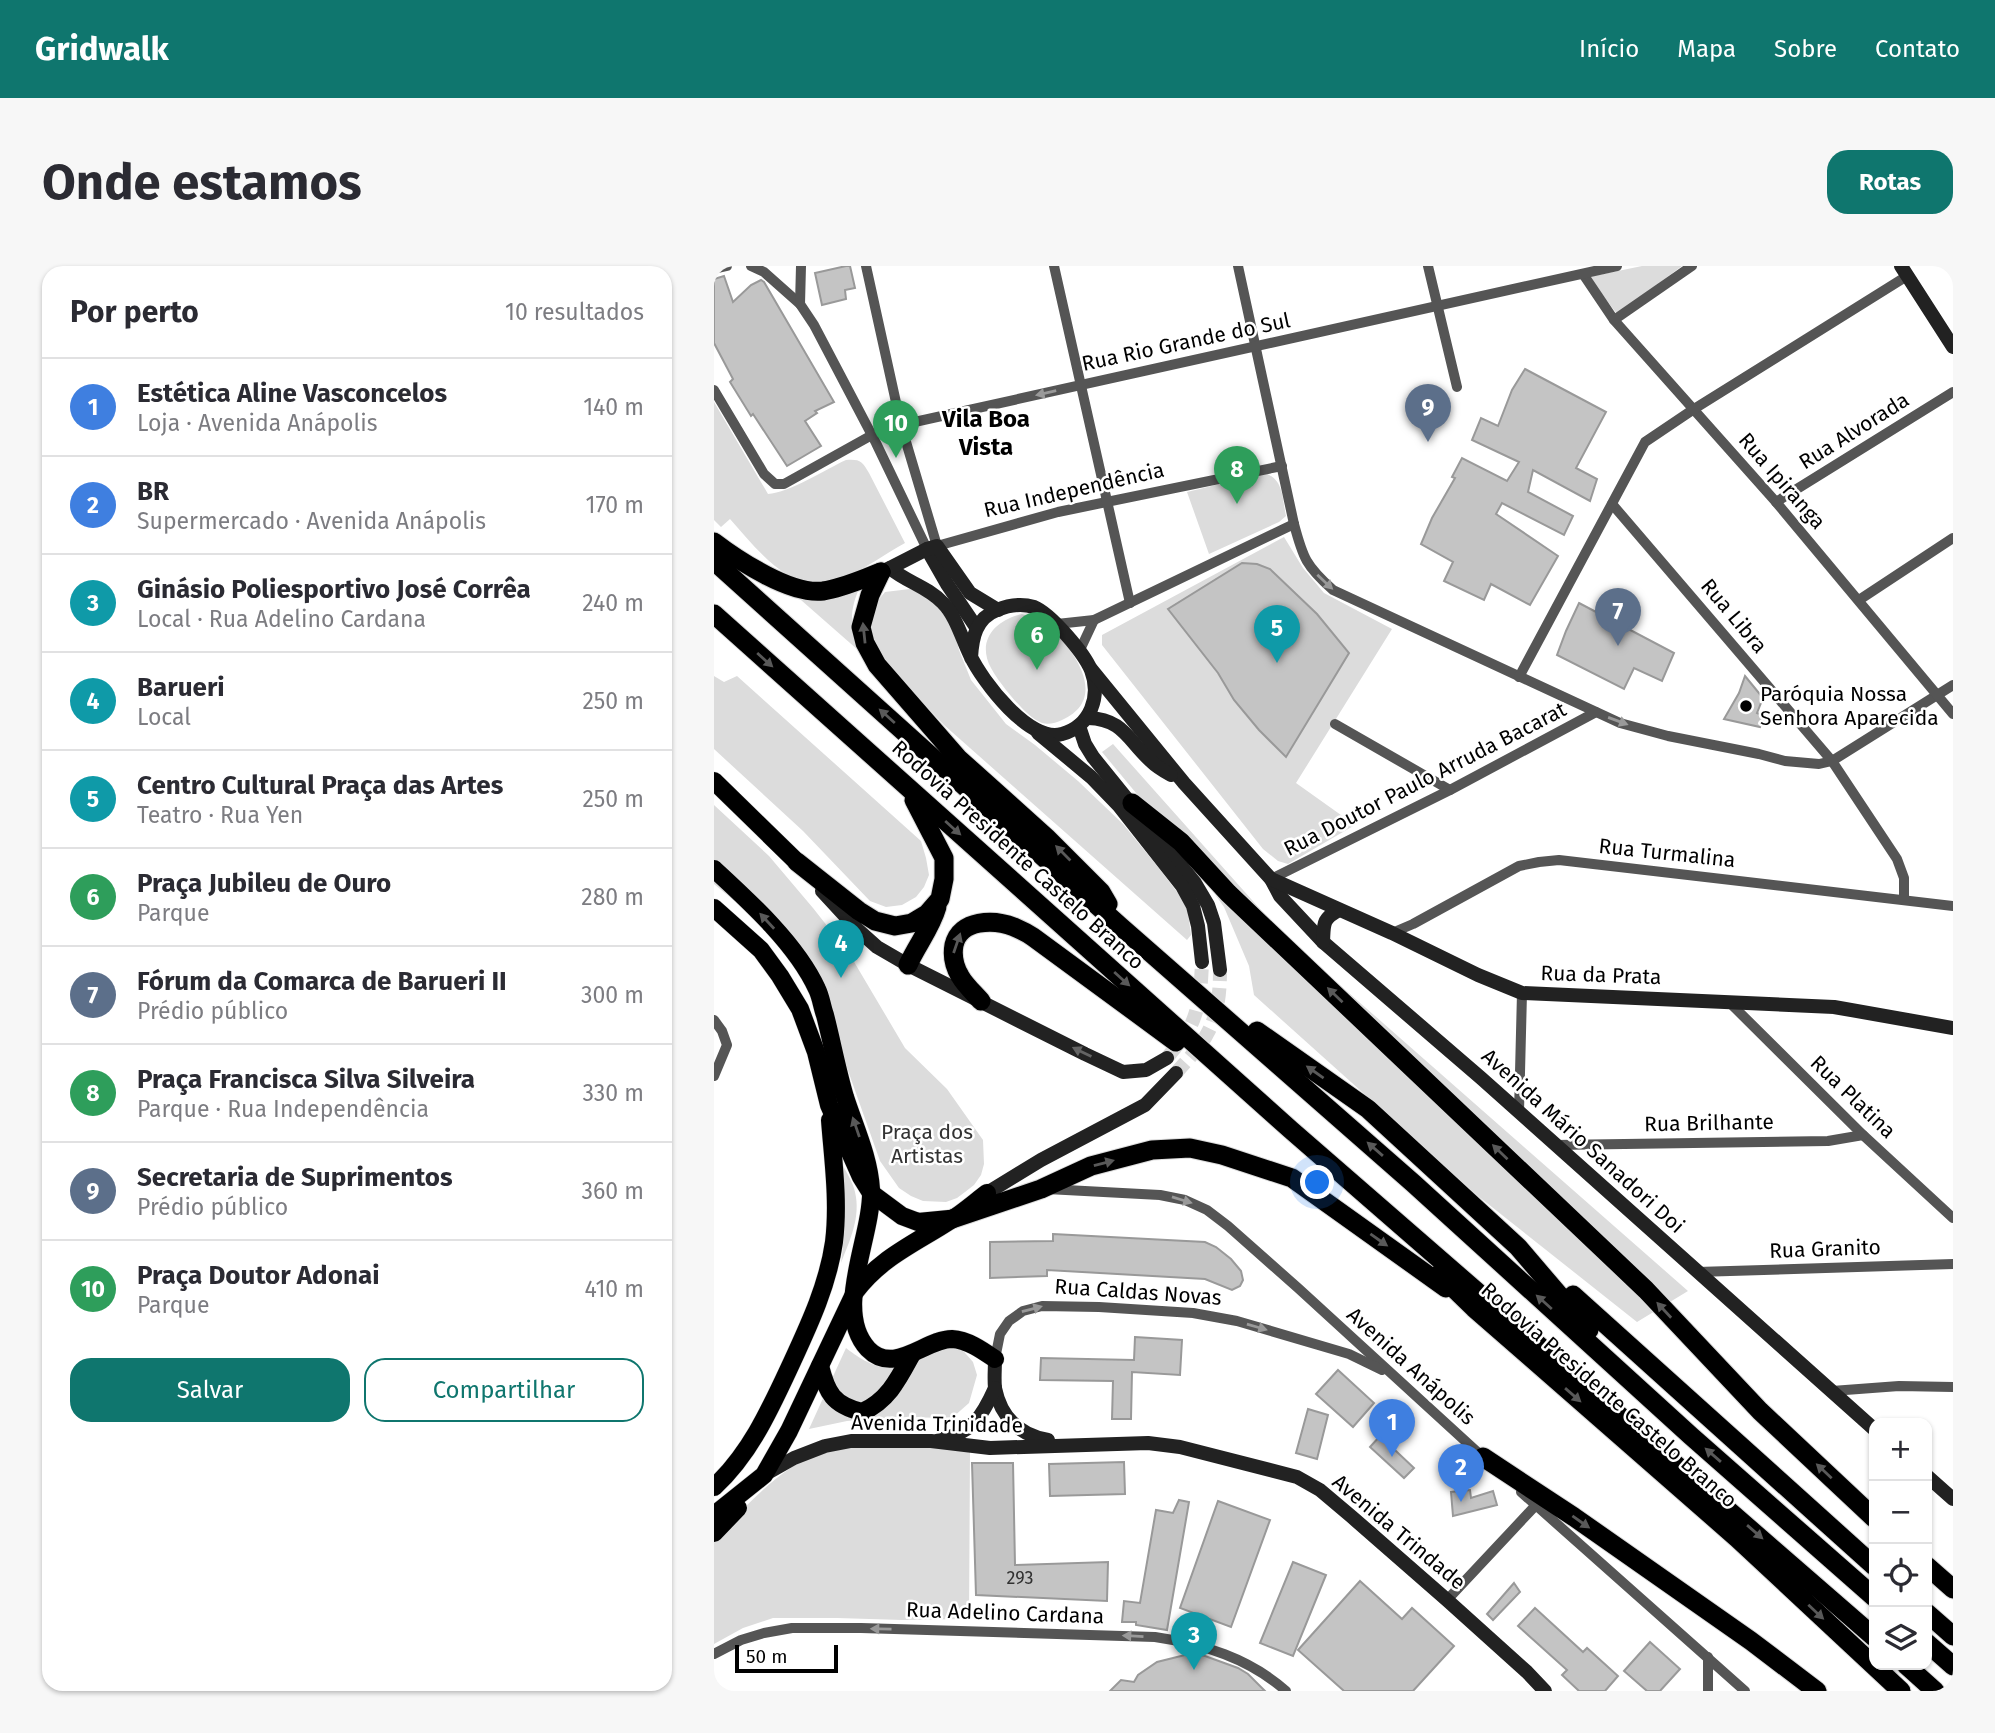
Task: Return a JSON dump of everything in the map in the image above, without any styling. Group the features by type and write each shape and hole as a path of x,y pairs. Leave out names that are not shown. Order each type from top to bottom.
{"highway":[{"path":"714,542 761,573 800,589 821,591 886,570"},
{"name":"Rodovia Presidente Castelo Branco","path":"714,561 1119,926 1413,1182 1642,1392 1869,1593"},
{"path":"886,570 870,595 861,627 865,643 877,665 958,758 1046,837 1101,892 1119,926"},
{"name":"Rodovia Presidente Castelo Branco","path":"714,614 1291,1130 1869,1633"},
{"path":"907,787 944,858 944,879 934,918 908,965"},
{"path":"1132,803 1181,842 1228,893 1646,1290 1760,1411 1869,1513"},
{"path":"797,863 875,921 895,926 912,923 927,914 940,900"},
{"path":"981,1001 961,978 953,959 956,939 961,931 981,923 1013,926 1033,937 1291,1130"},
{"name":"Rodovia Presidente Castelo Branco","path":"1177,976 1368,1109 1869,1562"},
{"name":"Rodovia Presidente Castelo Branco","path":"1291,1130 1474,1308 1737,1538 1901,1691"},
{"path":"953,1219 1041,1189 1091,1166 1152,1150 1190,1148 1222,1155 1292,1178 1474,1308 1563,1366"},
{"name":"Rodovia Presidente Castelo Branco","path":"1518,1247 1642,1392"},
{"path":"1483,1457 1751,1641 1817,1691"},
{"path":"1932,1570 1953,1589"},
{"path":"1932,1617 1953,1636"},
{"path":"1932,1647 1953,1666"},
{"path":"1912,1670 1935,1691"}],"main road":[{"path":"1904,271 1953,346"},
{"path":"932,547 970,593 998,610"},
{"path":"932,547 947,584 976,627"},
{"name":"Rua Independência","path":"886,570 932,547"},
{"path":"886,570 915,582 946,605 971,658 1011,712 1091,777 1110,796 1182,886 1196,916 1202,962"},
{"path":"971,658 976,627 991,613 1016,604 1033,607 1042,612 1057,624 1184,783"},
{"path":"1091,669 1095,694 1083,722 1086,744 1093,757 1195,883 1208,905 1214,923 1220,971"},
{"path":"1034,730 1060,735 1083,722 1103,718 1124,732 1153,763 1184,783"},
{"path":"714,781 877,947 1124,1072 1146,1070 1167,1058"},
{"name":"Avenida Mário Sanadori Doi","path":"1184,783 1271,879 1280,896 1323,942 1519,1112 1869,1424"},
{"path":"714,869 772,926 796,955 817,990 845,1097 869,1167 871,1193 853,1318 858,1334 879,1357 895,1358 956,1339 967,1342 995,1359"},
{"name":"Rua da Prata","path":"1271,879 1522,993 1834,1007 1953,1028"},
{"path":"714,908 761,950 800,1009 816,1052 829,1105 836,1199 834,1240 828,1272 809,1325 763,1424 744,1453 714,1487"},
{"path":"1323,942 1325,920 1339,910"},
{"path":"714,1533 764,1475 789,1431 855,1292 866,1277 881,1263 953,1219 987,1193 1041,1160 1145,1105 1176,1073"},
{"path":"829,1105 861,1177 871,1193 902,1216 918,1222 953,1219"},
{"path":"820,1366 831,1396 841,1405 862,1412 874,1407 887,1395 912,1354"},
{"name":"Rua Caldas Novas","path":"995,1359 995,1388 1012,1424 1034,1437 1074,1444"},
{"path":"931,1441 966,1430 977,1421 995,1388"},
{"name":"Avenida Trinidade","path":"764,1475 794,1458 825,1446 851,1441 931,1441 990,1448 1074,1444"},
{"name":"Avenida Trindade","path":"1074,1444 1148,1443 1180,1447 1297,1477 1320,1490 1341,1508 1447,1600 1545,1691"},
{"path":"714,1516 764,1475"},
{"path":"1932,1480 1953,1499"}],"street":[{"path":"714,269 727,266"},
{"path":"751,266 764,272 800,304 814,325 932,547"},
{"path":"800,304 801,266"},
{"path":"866,266 901,425 932,547"},
{"path":"1054,266 1130,603"},
{"path":"1238,266 1303,556 1310,568 1333,590 1620,723 1785,761 1819,764 1832,761 1953,685"},
{"path":"1428,266 1457,387"},
{"path":"1554,266 1557,279"},
{"name":"Rua Rio Grande do Sul","path":"714,390 764,474 775,484 784,484 872,435 901,425 1616,266"},
{"path":"1614,320 1692,266"},
{"path":"1519,677 1645,442 1904,271"},
{"name":"Rua Ipiranga","path":"1583,274 1614,320 1776,502 1953,714"},
{"name":"Rua Alvorada","path":"1776,502 1953,392"},
{"name":"Rua Independência","path":"932,547 1058,512 1282,466"},
{"name":"Rua Libra","path":"1612,503 1832,761 1897,859 1904,878 1904,899"},
{"path":"1057,624 1094,620 1294,524"},
{"path":"1859,600 1953,538"},
{"path":"1079,652 1094,620"},
{"name":"Rua Doutor Paulo Arruda Bacarat","path":"1271,879 1450,790 1596,712"},
{"path":"1335,724 1450,790"},
{"name":"Rua Turmalina","path":"1392,933 1519,866 1559,860 1953,906"},
{"path":"1519,1112 1522,993"},
{"name":"Rua Platina","path":"1728,1001 1863,1135 1953,1218"},
{"path":"714,1020 727,1045 714,1076"},
{"name":"Rua Brilhante","path":"1555,1144 1828,1141 1863,1135"},
{"name":"Avenida Anápolis","path":"1041,1189 1160,1195 1185,1200 1207,1210 1298,1288 1745,1691"},
{"name":"Rua Granito","path":"1697,1272 1953,1264"},
{"name":"Rua Caldas Novas","path":"995,1359 1000,1334 1009,1321 1023,1311 1042,1306 1099,1307 1193,1313 1237,1321 1349,1354 1393,1376"},
{"path":"1832,1391 1872,1387 1953,1387"},
{"path":"1447,1600 1536,1505"},
{"name":"Rua Adelino Cardana","path":"714,1654 741,1640 792,1628 1154,1637 1187,1642 1221,1652 1251,1666 1286,1691"},
{"path":"1708,1657 1708,1691"}],"green space":[{"path":"1642,266 1682,266 1617,314 1589,277"},
{"path":"714,402 768,494 797,485 846,460 858,461 869,473 905,543 844,578 826,583 809,583 793,578 779,569 730,519 721,527 714,520"},
{"path":"1265,473 1279,485 1286,516 1279,522 1209,554 1187,492"},
{"path":"1284,537 1303,568 1324,593 1392,629 1296,783 1355,825 1288,864 1278,861 1263,849 1102,645 1102,635"},
{"path":"910,589 931,598 954,629 971,680 1006,724 1078,781 1123,824 1158,867 1187,905 1191,935 1187,940 944,725 886,664 870,630 871,609 885,592"},
{"path":"858,591 852,620 858,650 793,593"},
{"path":"1022,614 1041,622 1057,635 1083,673 1084,700 1076,711 1057,722 1042,723 1027,713 998,679 987,658 987,640 991,633 1004,621"},
{"path":"714,676 724,682 737,676 921,841 929,875 916,897 902,905 886,907 870,901 803,831 714,749"},
{"path":"1113,744 1284,936 1688,1291 1637,1322 1478,1196 1254,995 1249,966 1224,907 1185,852 1102,752"},
{"name":"Praça dos Artistas","path":"714,805 769,856 813,908 850,955 905,1048 947,1089 983,1140 984,1164 981,1175 974,1185 957,1198 946,1202 923,1201 911,1196 899,1188 880,1161 825,1010 796,964 761,923 714,884"},
{"path":"841,1162 854,1188 857,1210 854,1228 841,1263 844,1212"},
{"path":"945,1345 959,1346 973,1362 977,1375 969,1403 952,1418 894,1417 847,1421 809,1429 846,1348 871,1364 887,1367 909,1362"},
{"path":"861,1445 920,1446 970,1451 969,1619 773,1618 743,1628 714,1644 714,1538 765,1488 793,1467 824,1452"}],"building":[{"path":"850,266 855,288 845,290 846,299 822,305 815,273"},
{"path":"724,276 733,302 751,285 761,280 764,282 834,402 815,411 817,413 805,421 821,446 787,466 730,382 733,379 714,343 714,279"},
{"path":"1525,369 1606,412 1576,468 1597,479 1590,501 1533,470 1528,492 1573,516 1564,535 1502,503 1496,514 1558,556 1530,605 1491,584 1484,600 1444,581 1453,562 1421,544 1432,518 1455,478 1452,477 1462,458 1507,481 1519,462 1472,440 1481,418 1498,426 1512,390"},
{"path":"1242,563 1257,564 1270,569 1317,614 1349,653 1286,757 1234,700 1218,673 1168,609"},
{"path":"1579,603 1674,653 1662,681 1634,668 1624,689 1557,655"},
{"name":"Paróquia Nossa Senhora Aparecida","path":"1745,676 1763,698 1757,713 1765,717 1760,727 1724,719"},
{"path":"1053,1234 1205,1242 1231,1259 1241,1271 1243,1280 1240,1286 1232,1290 1205,1279 1047,1270 1047,1276 990,1278 990,1242 1053,1241"},
{"path":"1135,1337 1182,1340 1180,1375 1132,1372 1131,1419 1112,1419 1113,1381 1040,1380 1041,1358 1134,1360"},
{"path":"1338,1370 1374,1403 1353,1427 1316,1394"},
{"path":"1308,1409 1328,1415 1317,1459 1296,1453"},
{"path":"1380,1436 1414,1468 1404,1478 1370,1447"},
{"path":"1124,1462 1125,1494 1050,1496 1049,1464"},
{"path":"972,1463 1013,1463 1015,1565 1108,1562 1107,1601 976,1595"},
{"path":"1470,1490 1471,1498 1493,1491 1497,1505 1453,1516 1451,1492"},
{"path":"1179,1500 1189,1502 1167,1630 1136,1625 1136,1622 1122,1622 1124,1601 1140,1603 1156,1510 1173,1513"},
{"path":"1218,1501 1270,1520 1231,1627 1180,1608"},
{"path":"1293,1562 1326,1575 1293,1656 1260,1643"},
{"path":"1360,1581 1402,1619 1412,1608 1454,1646 1413,1691 1344,1691 1298,1650"},
{"path":"1514,1583 1520,1592 1493,1620 1487,1614"},
{"path":"1535,1608 1583,1652 1587,1648 1618,1676 1605,1691 1579,1691 1562,1675 1567,1670 1518,1626"},
{"path":"1650,1642 1680,1669 1660,1691 1647,1691 1624,1671"},
{"path":"1193,1653 1238,1668 1265,1691 1110,1691 1121,1680 1134,1682 1138,1675 1157,1662"}],"tunnel":[{"path":"1167,1058 1187,1032 1195,1016 1202,962"},
{"path":"1176,1073 1201,1044 1211,1027 1218,1003 1220,970"}],"place":[{"name":"Secretaria de Suprimentos","path":"1428,442"},
{"name":"Praça Doutor Adonai","path":"896,458"},
{"name":"Praça Francisca Silva Silveira","path":"1237,504"},
{"name":"Fórum da Comarca de Barueri II","path":"1618,646"},
{"name":"Centro Cultural Praça das Artes","path":"1277,663"},
{"name":"Praça Jubileu de Ouro","path":"1037,670"},
{"name":"Paróquia Nossa Senhora Aparecida","path":"1746,706"},
{"name":"Barueri","path":"841,978"},
{"name":"Estética Aline Vasconcelos","path":"1392,1457"},
{"name":"BR","path":"1461,1502"},
{"name":"Ginásio Poliesportivo José Corrêa","path":"1194,1670"}],"district":[{"name":"Vila Boa Vista","path":"986,433"}]}
